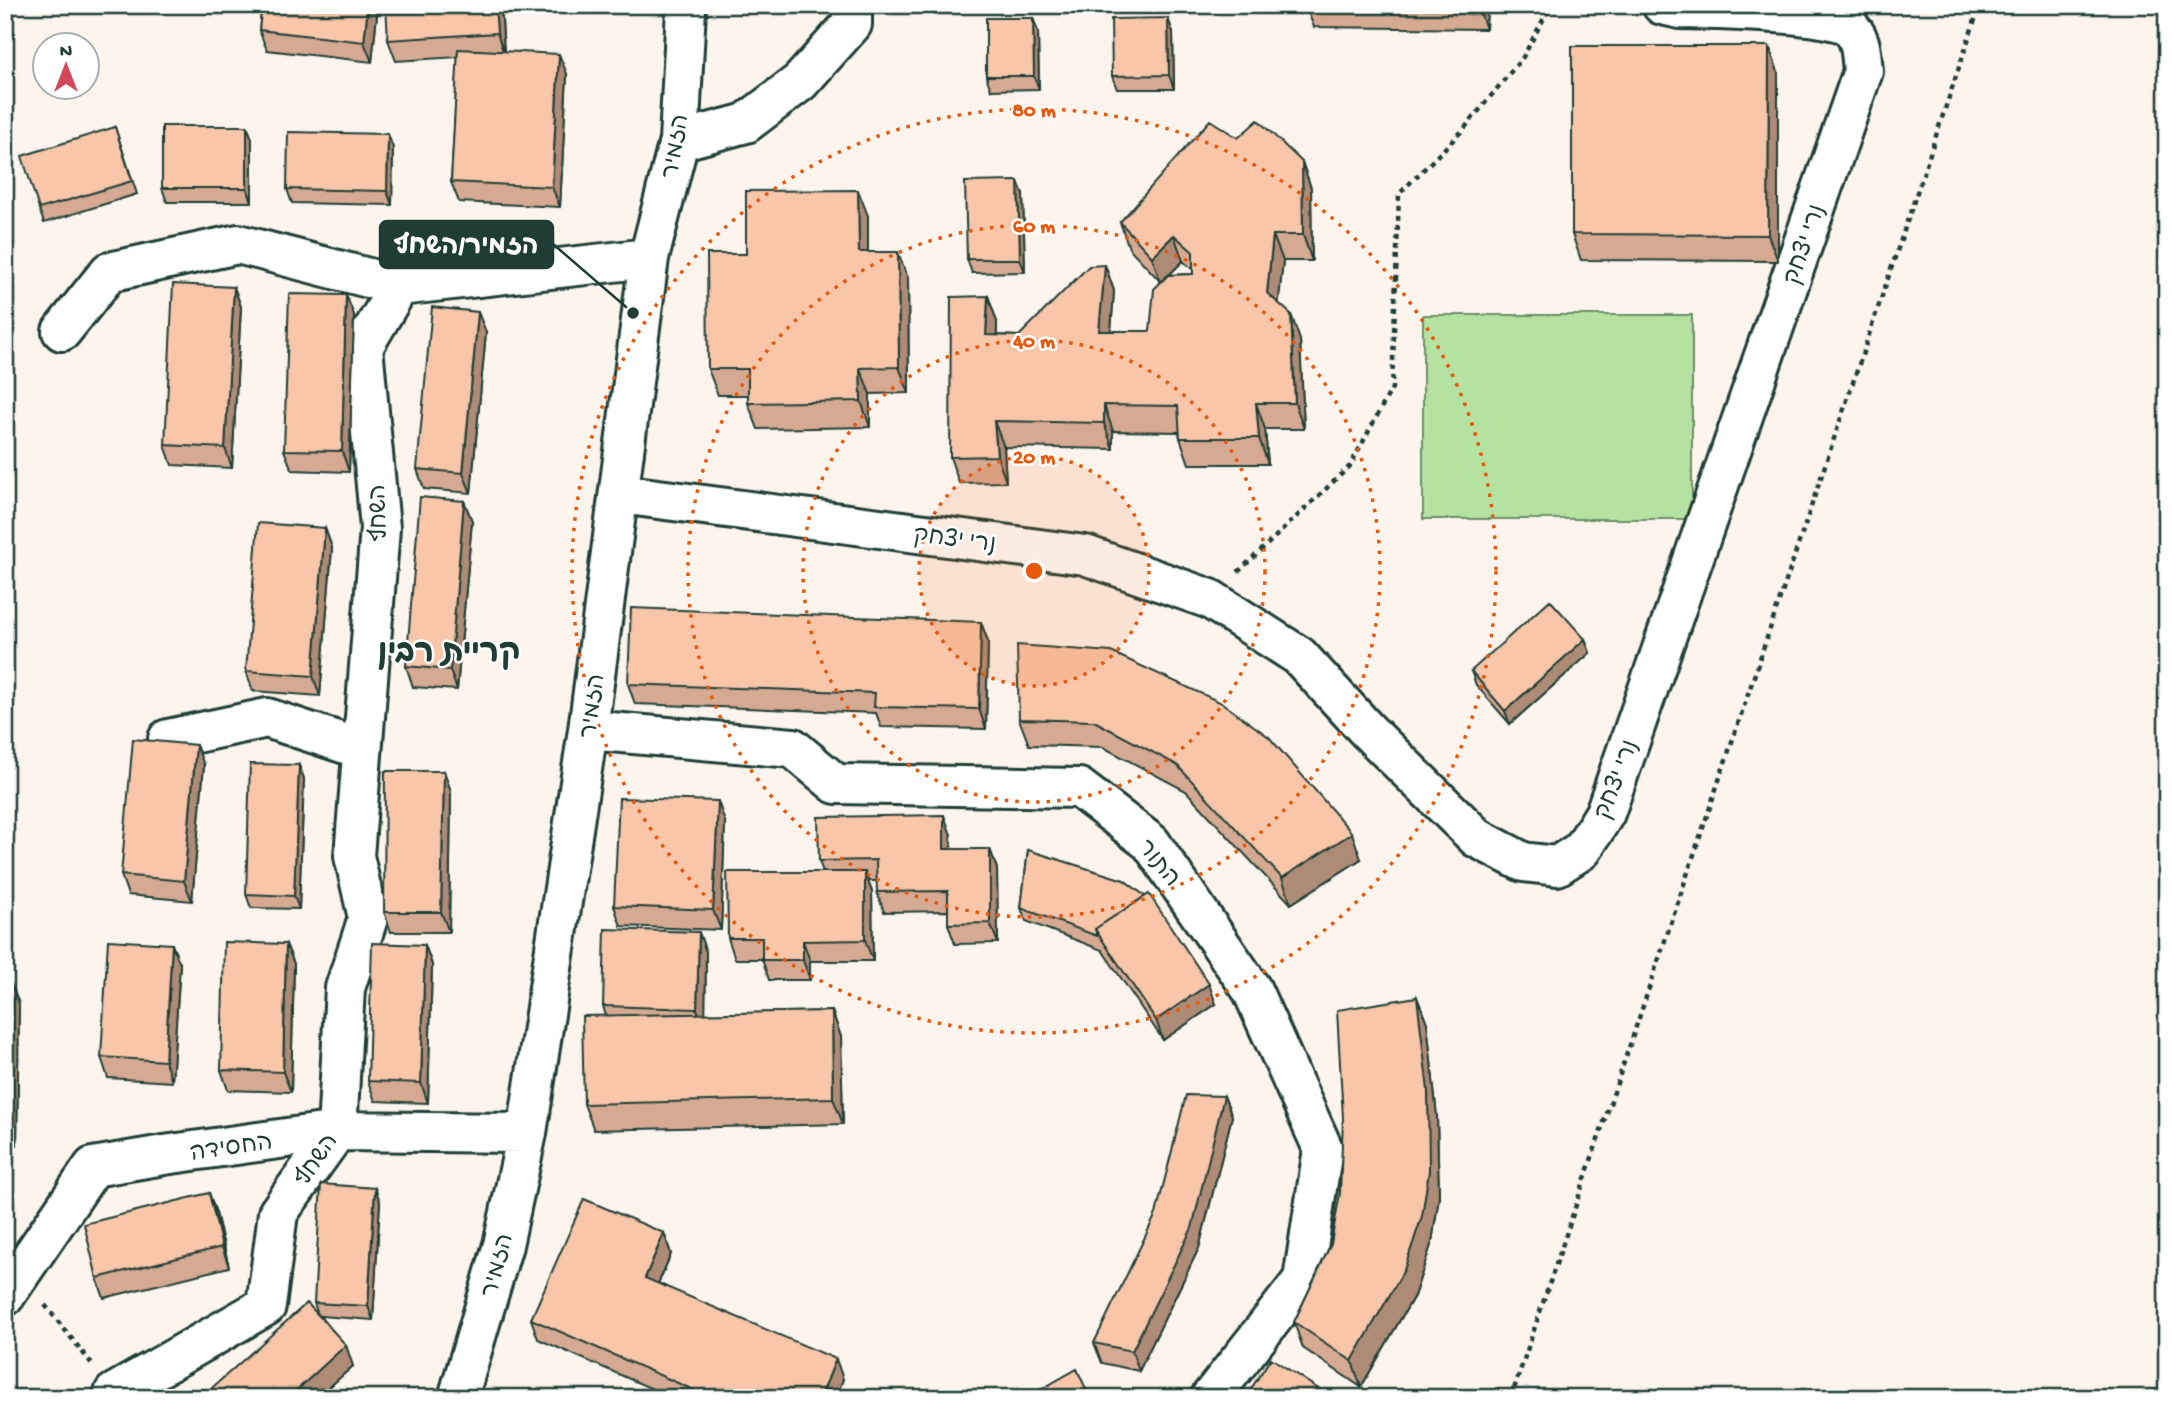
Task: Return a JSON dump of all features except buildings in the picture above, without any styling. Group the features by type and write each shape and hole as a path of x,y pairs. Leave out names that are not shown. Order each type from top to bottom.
{"street":[{"path":"679,141 746,123 800,82 852,23 852,5"},
{"name":"נרי יצחק","path":"620,494 1085,555 1210,599 1299,656 1367,730 1477,838 1523,862 1557,866 1582,850 1605,813 1863,71 1859,40 1847,24 1818,16 1680,9 1662,5"},
{"name":"הזמיר","path":"458,1398 503,1245 527,1133 589,730 649,258 679,141 691,6"},
{"path":"62,331 109,272 238,244 399,286 649,258"},
{"name":"השחף","path":"113,1395 266,1306 278,1213 337,1131 345,988 368,918 354,856 380,528 363,347 399,286"},
{"path":"168,739 267,718 361,749"},
{"name":"התור","path":"589,730 793,748 836,784 1079,788 1151,844 1252,990 1323,1149 1303,1280 1210,1398"},
{"name":"החסידה","path":"13,1285 93,1167 337,1131 527,1133"}],"path":[{"path":"1210,599 1350,466 1392,388 1399,194 1462,130 1523,57 1551,5"},
{"path":"1511,1398 1980,5"},
{"path":"13,1285 113,1395"}],"green space":[{"path":"1423,315 1692,315 1692,519 1423,519"}],"place":[{"name":"הזמיר/השחף","path":"633,313"}],"district":[{"name":"קריית רבין","path":"449,650"}]}
